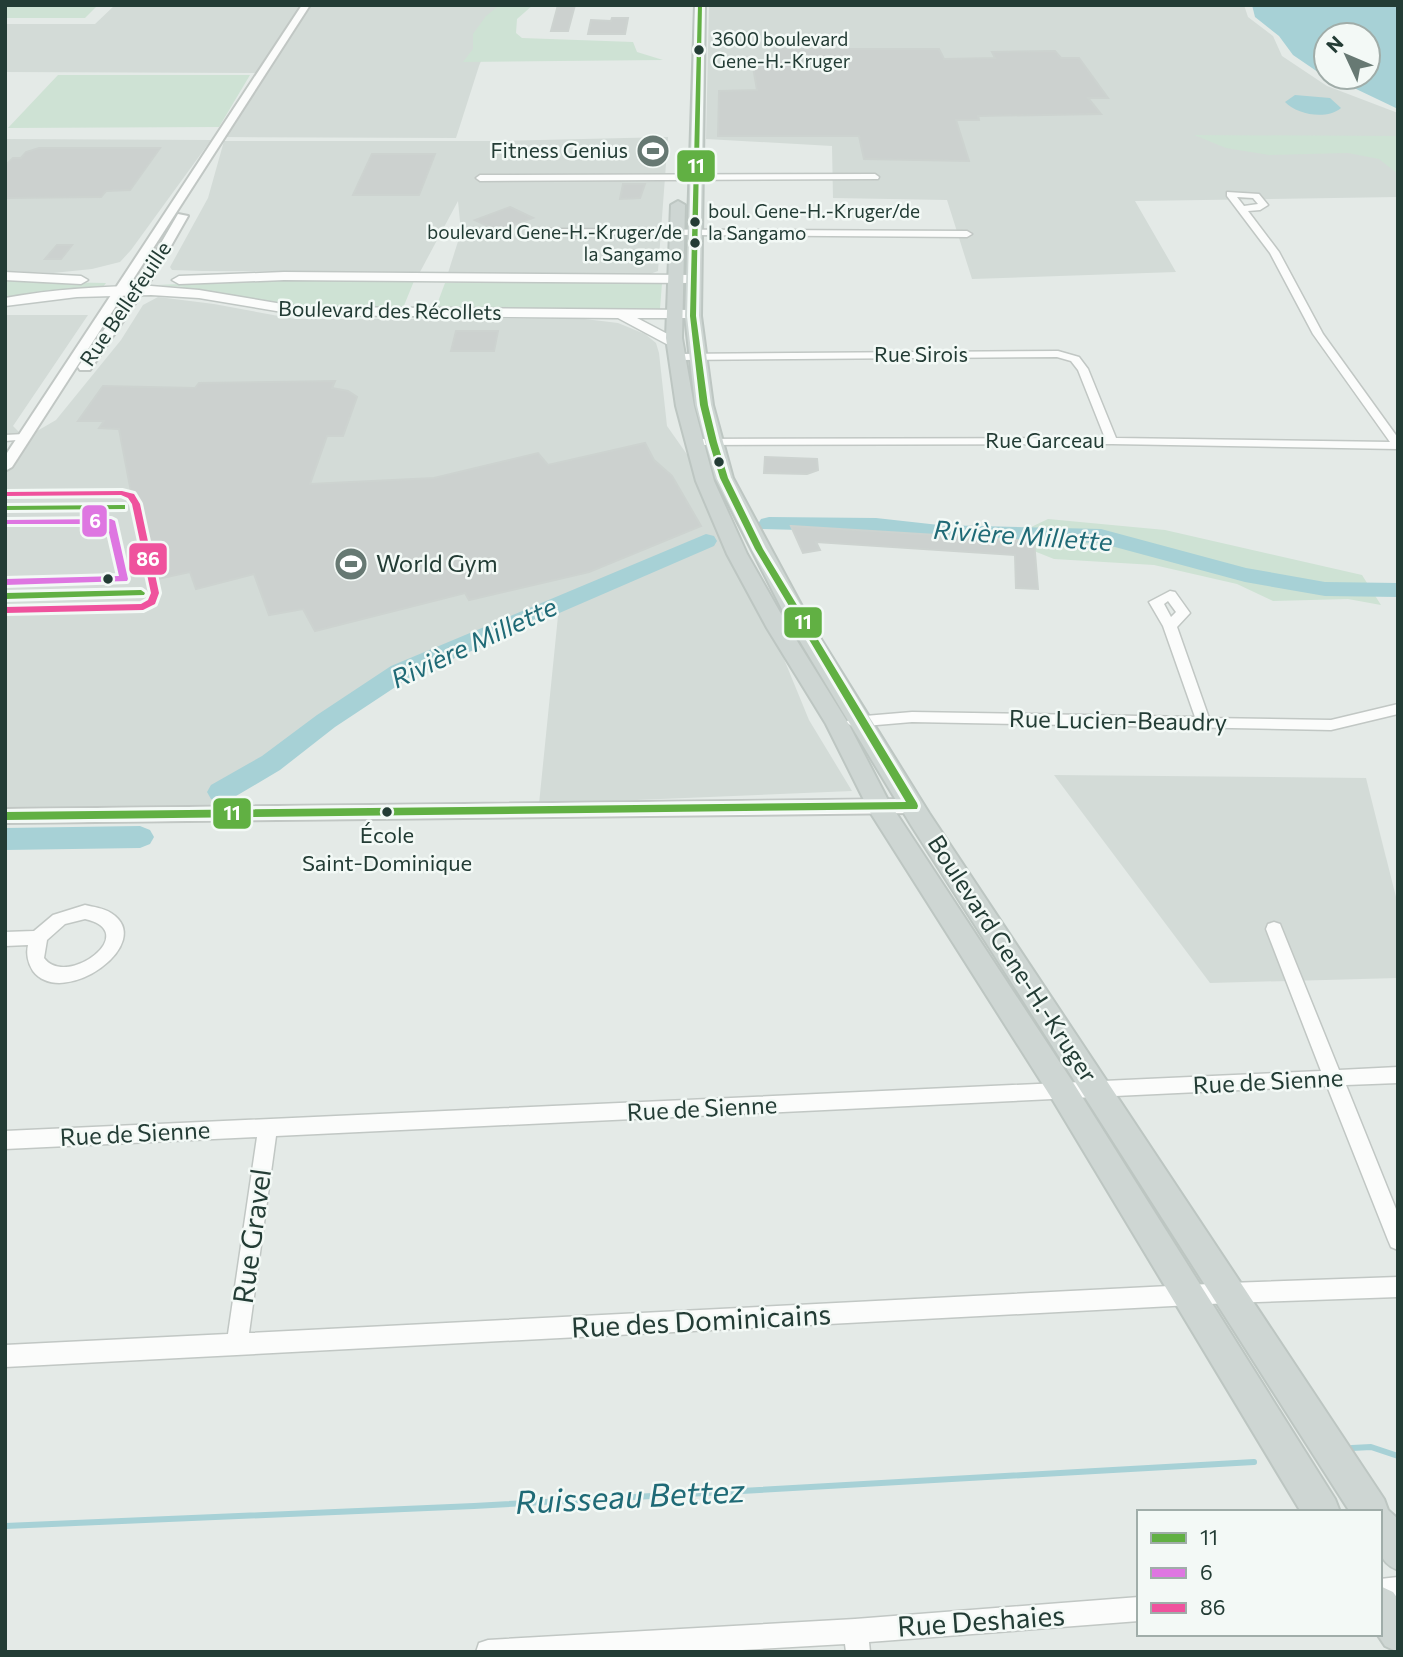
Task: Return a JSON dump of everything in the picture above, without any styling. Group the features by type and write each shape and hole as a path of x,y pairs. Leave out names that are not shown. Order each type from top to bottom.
{"main road":[{"path":"686,27 687,5"},
{"name":"Boulevard Gene-H.-Kruger","path":"700,5 693,279 697,356 704,405 705,481 737,554 778,628 837,723 879,806 1064,1093 1321,1510"},
{"name":"Boulevard Gene-H.-Kruger","path":"678,171 675,350 703,442 759,549 913,806 1370,1510"},
{"name":"Boulevard des Récollets","path":"5,276 131,286 204,295 294,311 694,314"},
{"name":"Boulevard des Récollets","path":"5,302 131,286 279,276 693,279"},
{"path":"414,313 433,277"},
{"path":"616,314 650,329 675,350"},
{"path":"1382,1528 1398,1552"},
{"path":"1382,1608 1398,1633"}],"street":[{"name":"Rue Bellefeuille","path":"131,286 202,164 306,5"},
{"name":"Rue Bellefeuille","path":"5,467 131,286 173,234 202,177 205,169 202,164"},
{"path":"480,178 678,171 694,176 875,177"},
{"path":"1241,209 1264,205 1256,196 1230,194 1241,209 1274,252 1318,334 1398,446"},
{"path":"545,232 967,234"},
{"name":"Rue Sirois","path":"675,350 697,356 1058,355 1075,359 1083,369 1112,441"},
{"path":"5,438 27,434"},
{"name":"Rue Garceau","path":"703,442 1112,441 1398,446"},
{"path":"1170,626 1205,723"},
{"name":"Rue Lucien-Beaudry","path":"837,723 912,717 1331,725 1398,709"},
{"path":"5,816 913,806"},
{"path":"5,939 38,938 58,920 85,912 108,917 117,933 109,954 86,970 72,974 47,973 38,967 34,948 38,938"},
{"path":"1274,929 1398,1240"},
{"name":"Rue de Sienne","path":"5,1140 1398,1076"},
{"name":"Rue Gravel","path":"237,1345 268,1128"},
{"name":"Rue des Dominicains","path":"5,1356 1229,1293 1398,1287"},
{"name":"Rue Deshaies","path":"488,1652 856,1641 1137,1609"}],"shaded area":[{"path":"115,5 504,5 479,66 456,138 224,137 265,73 5,72 5,24 95,24"},
{"path":"709,5 1244,5 1248,17 1273,36 1282,56 1312,76 1312,91 1340,91 1398,113 1398,197 1135,201 1176,272 972,279 947,200 833,198 832,146 706,139"},
{"path":"668,137 658,271 650,274 448,273 461,232 458,201 420,272 203,271 172,270 170,267 208,198 224,141 494,141"},
{"path":"5,139 211,140 120,262 92,269 53,273 5,271"},
{"path":"158,297 295,319 585,319 618,323 645,334 656,343 659,353 667,426 705,480 809,720 852,791 539,804 558,616 445,650 215,808 5,812 5,470 25,438 56,420 121,340 143,305"},
{"path":"5,315 88,315 13,426 24,437 5,438"},
{"path":"1054,775 1366,778 1398,905 1398,978 1210,983"}],"green space":[{"path":"5,5 98,5 85,18 5,18"},
{"path":"500,5 533,5 517,19 516,33 522,38 633,42 637,52 663,60 463,62 473,49 473,34 486,16"},
{"path":"58,75 250,75 219,127 8,128"},
{"path":"1194,135 1398,136 1398,174 1379,159 1348,153 1269,155 1226,148"},
{"path":"278,280 414,281 403,308 292,307 156,288 185,287 157,285"},
{"path":"521,280 662,283 660,309 436,307 445,283"},
{"path":"5,281 106,283 103,287 5,297"},
{"path":"1048,519 1165,530 1362,575 1381,605 1348,599 1273,601 1237,584 1154,565 1054,559 1029,549 1024,543 1027,529"}],"water":[{"path":"1252,5 1398,5 1398,109 1360,91 1382,91 1382,21 1312,21 1312,68 1293,55 1279,36 1255,17"},
{"path":"1295,95 1330,98 1341,108 1328,114 1304,113 1285,102"}],"building":[{"path":"558,5 575,5 568,31 551,31"},
{"path":"612,18 628,18 625,34 588,34 591,20 611,21"},
{"path":"774,49 939,49 944,59 995,58 992,52 1055,51 1061,58 1079,58 1108,98 1088,98 1101,114 978,116 979,120 956,120 969,161 864,159 859,136 718,136 719,91 757,90 752,61 778,61"},
{"path":"39,148 160,148 130,190 106,191 101,197 5,198 5,166 13,158 21,158 26,152"},
{"path":"372,154 435,154 419,195 353,195"},
{"path":"623,184 645,184 640,198 620,199"},
{"path":"510,207 533,218 498,231 475,220"},
{"path":"57,245 72,245 61,259 45,259"},
{"path":"456,331 498,331 494,351 451,351"},
{"path":"335,381 332,388 348,391 357,397 343,436 327,436 310,484 434,478 538,453 548,465 645,443 654,460 672,476 701,526 589,572 469,600 465,593 315,631 303,609 269,615 254,574 196,589 190,572 148,581 119,429 99,428 104,421 78,421 103,386 195,388 199,383"},
{"path":"765,457 817,459 818,470 807,474 764,473"},
{"path":"791,526 1034,541 1038,589 1016,588 1015,555 816,542 820,550 803,553"}],"waterway":[{"name":"Rivière Millette","path":"769,524 876,525 939,532 1101,536 1245,575 1325,589 1398,590"},
{"name":"Rivière Millette","path":"221,792 271,763 326,721 400,672 706,541"},
{"name":"Rivière Millette","path":"5,839 140,837"},
{"name":"Ruisseau Bettez","path":"1352,1448 1371,1447 1398,1456"},
{"name":"Ruisseau Bettez","path":"5,1526 474,1506 1254,1462"}],"transit line":[{"name":"11","path":"700,5 693,316 704,405 713,442 724,478 759,549 913,806"},
{"name":"86","path":"5,494 122,493 131,496 136,504 155,593 152,602 143,607 5,610"},
{"name":"11","path":"5,508 122,507"},
{"name":"6","path":"5,522 111,521 124,579 5,582"},
{"name":"11","path":"5,596 141,593"},
{"name":"11","path":"5,816 913,806"}],"place":[{"name":"3600 boulevard Gene-H.-Kruger","path":"699,50"},
{"name":"Fitness Genius","path":"653,151"},
{"name":"boul. Gene-H.-Kruger/de la Sangamo","path":"695,222"},
{"name":"boulevard Gene-H.-Kruger/de la Sangamo","path":"695,243"},
{"name":"World Gym","path":"351,564"},
{"name":"École Saint-Dominique","path":"387,812"}]}
